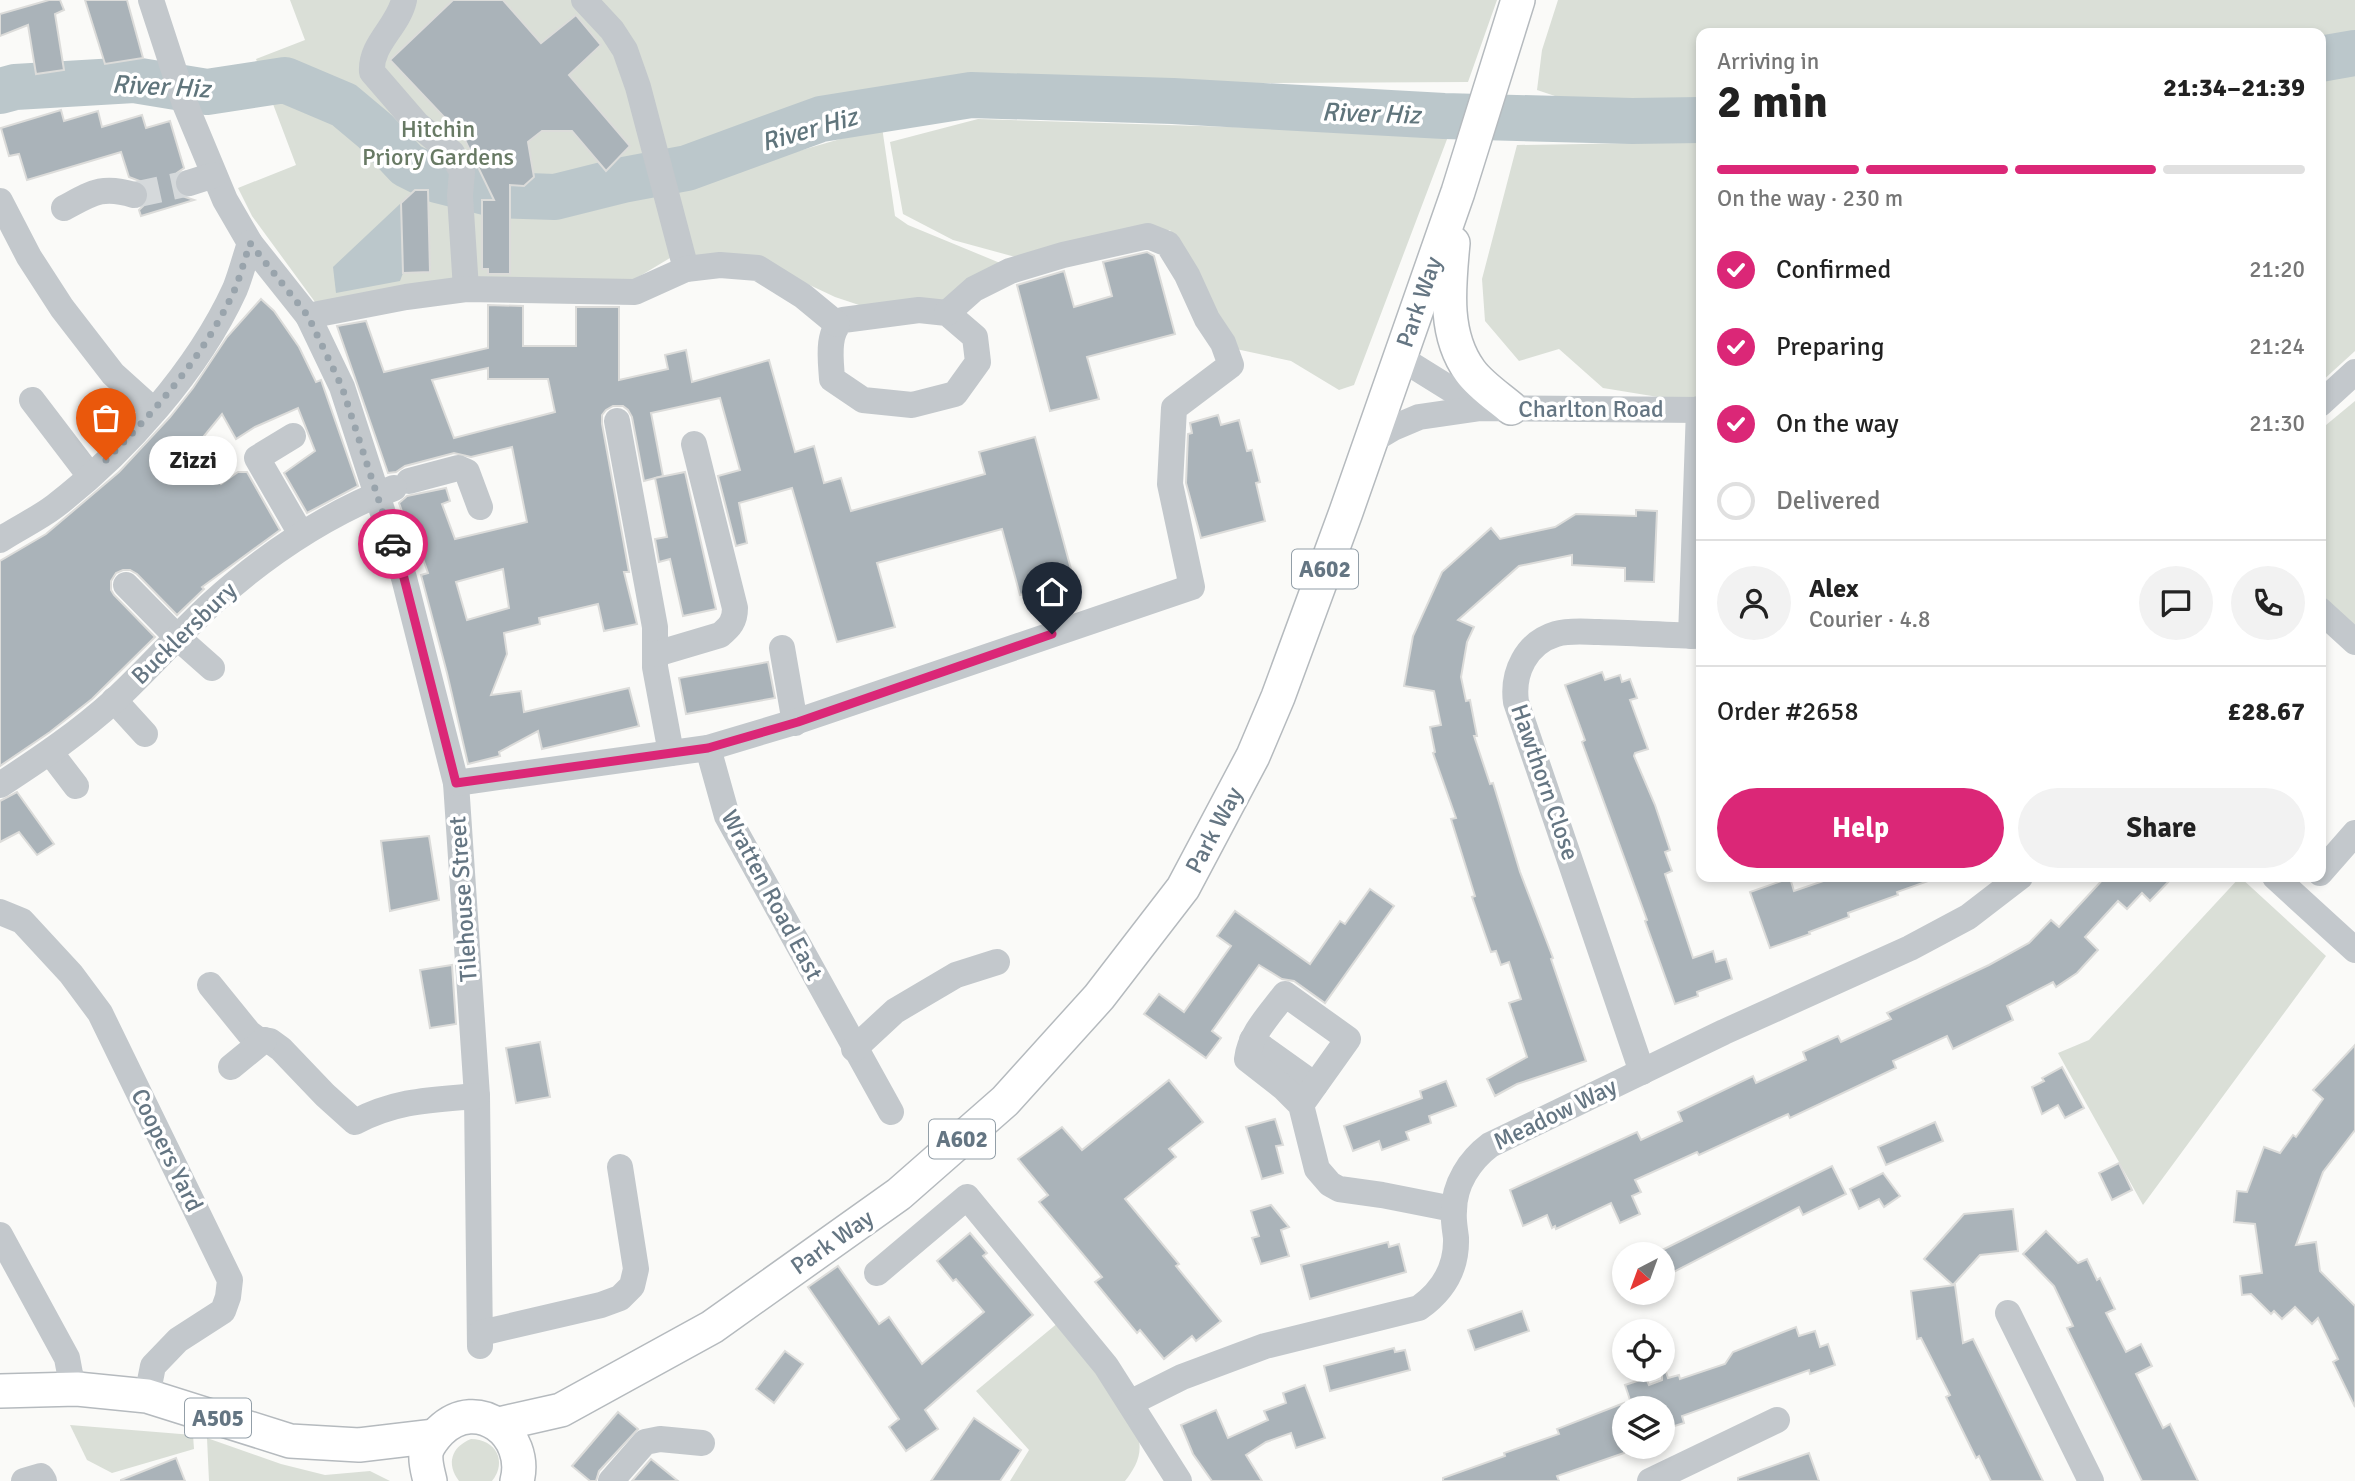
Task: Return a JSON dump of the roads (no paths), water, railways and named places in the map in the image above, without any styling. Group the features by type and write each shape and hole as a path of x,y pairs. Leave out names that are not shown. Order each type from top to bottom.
{"main road":[{"name":"Park Way","path":"499,1424 561,1409 712,1327 899,1194 1005,1101 1099,997 1183,888 1253,756 1278,697 1371,441 1462,177 1518,0"},
{"path":"1462,177 1448,291 1450,317 1458,347 1471,372 1496,408"},
{"name":"A505","path":"2,1393 77,1389 147,1396 290,1441 359,1445 435,1436"},
{"name":"Park Way","path":"519,1474 561,1409"},
{"path":"430,1481 426,1451 445,1426 460,1419 482,1418 499,1424 518,1450 519,1474"}],"street":[{"name":"Tilehouse Street","path":"151,0 185,104 225,200 250,243 308,316 393,488 404,578 456,783 477,1096 481,1340 601,1305 620,1298 632,1286 636,1269 620,1167"},
{"path":"404,0 397,18 377,47 371,61 372,72 417,124 452,153 462,172 460,189 466,289"},
{"path":"584,0 612,30 625,50 638,87 686,269"},
{"path":"188,183 214,175"},
{"path":"64,208 106,189 134,195"},
{"path":"0,201 29,257 62,308 113,374 154,411"},
{"path":"456,783 708,748 795,723 1192,587 1170,484 1174,408 1231,365 1223,343 1207,319 1187,275 1168,244 1148,236 1063,254 1010,271 974,289 947,313"},
{"path":"0,540 53,508 90,476 154,411 210,335 235,288 250,243"},
{"path":"308,316 406,297 466,289 635,292 686,269 720,265 758,268 803,296 837,324"},
{"path":"919,310 947,313 975,337 978,362 955,394 912,405 863,400 832,379 830,349 837,324 843,320 919,310"},
{"path":"1399,357 1496,408"},
{"path":"2326,399 2355,372"},
{"path":"32,400 90,476"},
{"name":"Charlton Road","path":"1371,441 1419,417 1496,408 1696,410"},
{"path":"617,421 655,627 655,661 671,753"},
{"path":"293,436 257,458 301,534"},
{"path":"655,661 720,635 729,629 735,617 694,444"},
{"name":"Bucklersbury","path":"0,785 50,752 114,700 177,637 253,568 301,534 393,488 458,468 467,472 480,508"},
{"path":"125,585 212,668"},
{"path":"2326,615 2355,642"},
{"name":"Hawthorn Close","path":"1642,1072 1516,702 1516,674 1522,662 1539,643 1558,634 1622,632 1696,636"},
{"path":"782,649 795,723"},
{"path":"114,700 145,734"},
{"name":"Wratten Road East","path":"708,748 727,816 891,1112"},
{"path":"50,752 76,786"},
{"path":"2326,867 2355,833"},
{"name":"Meadow Way","path":"1130,1403 1182,1377 1265,1346 1419,1308 1438,1292 1451,1272 1456,1241 1454,1209 1459,1186 1473,1161 1490,1145 1910,948 1968,917 2014,882"},
{"path":"2280,882 2355,950"},
{"path":"2299,899 2313,882"},
{"name":"Coopers Yard","path":"0,912 22,921 71,974 100,1013 230,1280 223,1311 178,1340 153,1366 147,1396"},
{"path":"854,1049 895,1011 956,975 997,962"},
{"path":"210,985 249,1033 281,1049 355,1122 374,1112 402,1103 477,1096"},
{"path":"1308,1095 1284,1088 1247,1059 1252,1040 1285,994 1348,1039 1308,1095 1317,1169 1329,1184 1339,1189 1454,1209"},
{"path":"231,1067 264,1040"},
{"path":"877,1273 967,1197 1106,1366 1179,1481"},
{"path":"0,1235 67,1358 77,1389"},
{"path":"2008,1313 2091,1481"},
{"path":"1650,1481 1777,1420"},
{"path":"611,1481 645,1442 660,1439 702,1443"},
{"path":"24,1481 41,1476 44,1481"}],"waterway":[{"name":"River Hiz","path":"2326,58 2355,53"},
{"name":"River Hiz","path":"0,91 15,87 134,80 207,92 285,80 344,105 375,131 407,165 437,180 497,195 555,197 687,168 821,119 971,95 1173,101 1444,116 1696,120"}],"tunnel":[{"path":"134,195 189,183"}],"place":[{"name":"Zizzi","path":"106,460"}],"park label":[{"name":"Hitchin Priory Gardens","path":"438,143"}]}
